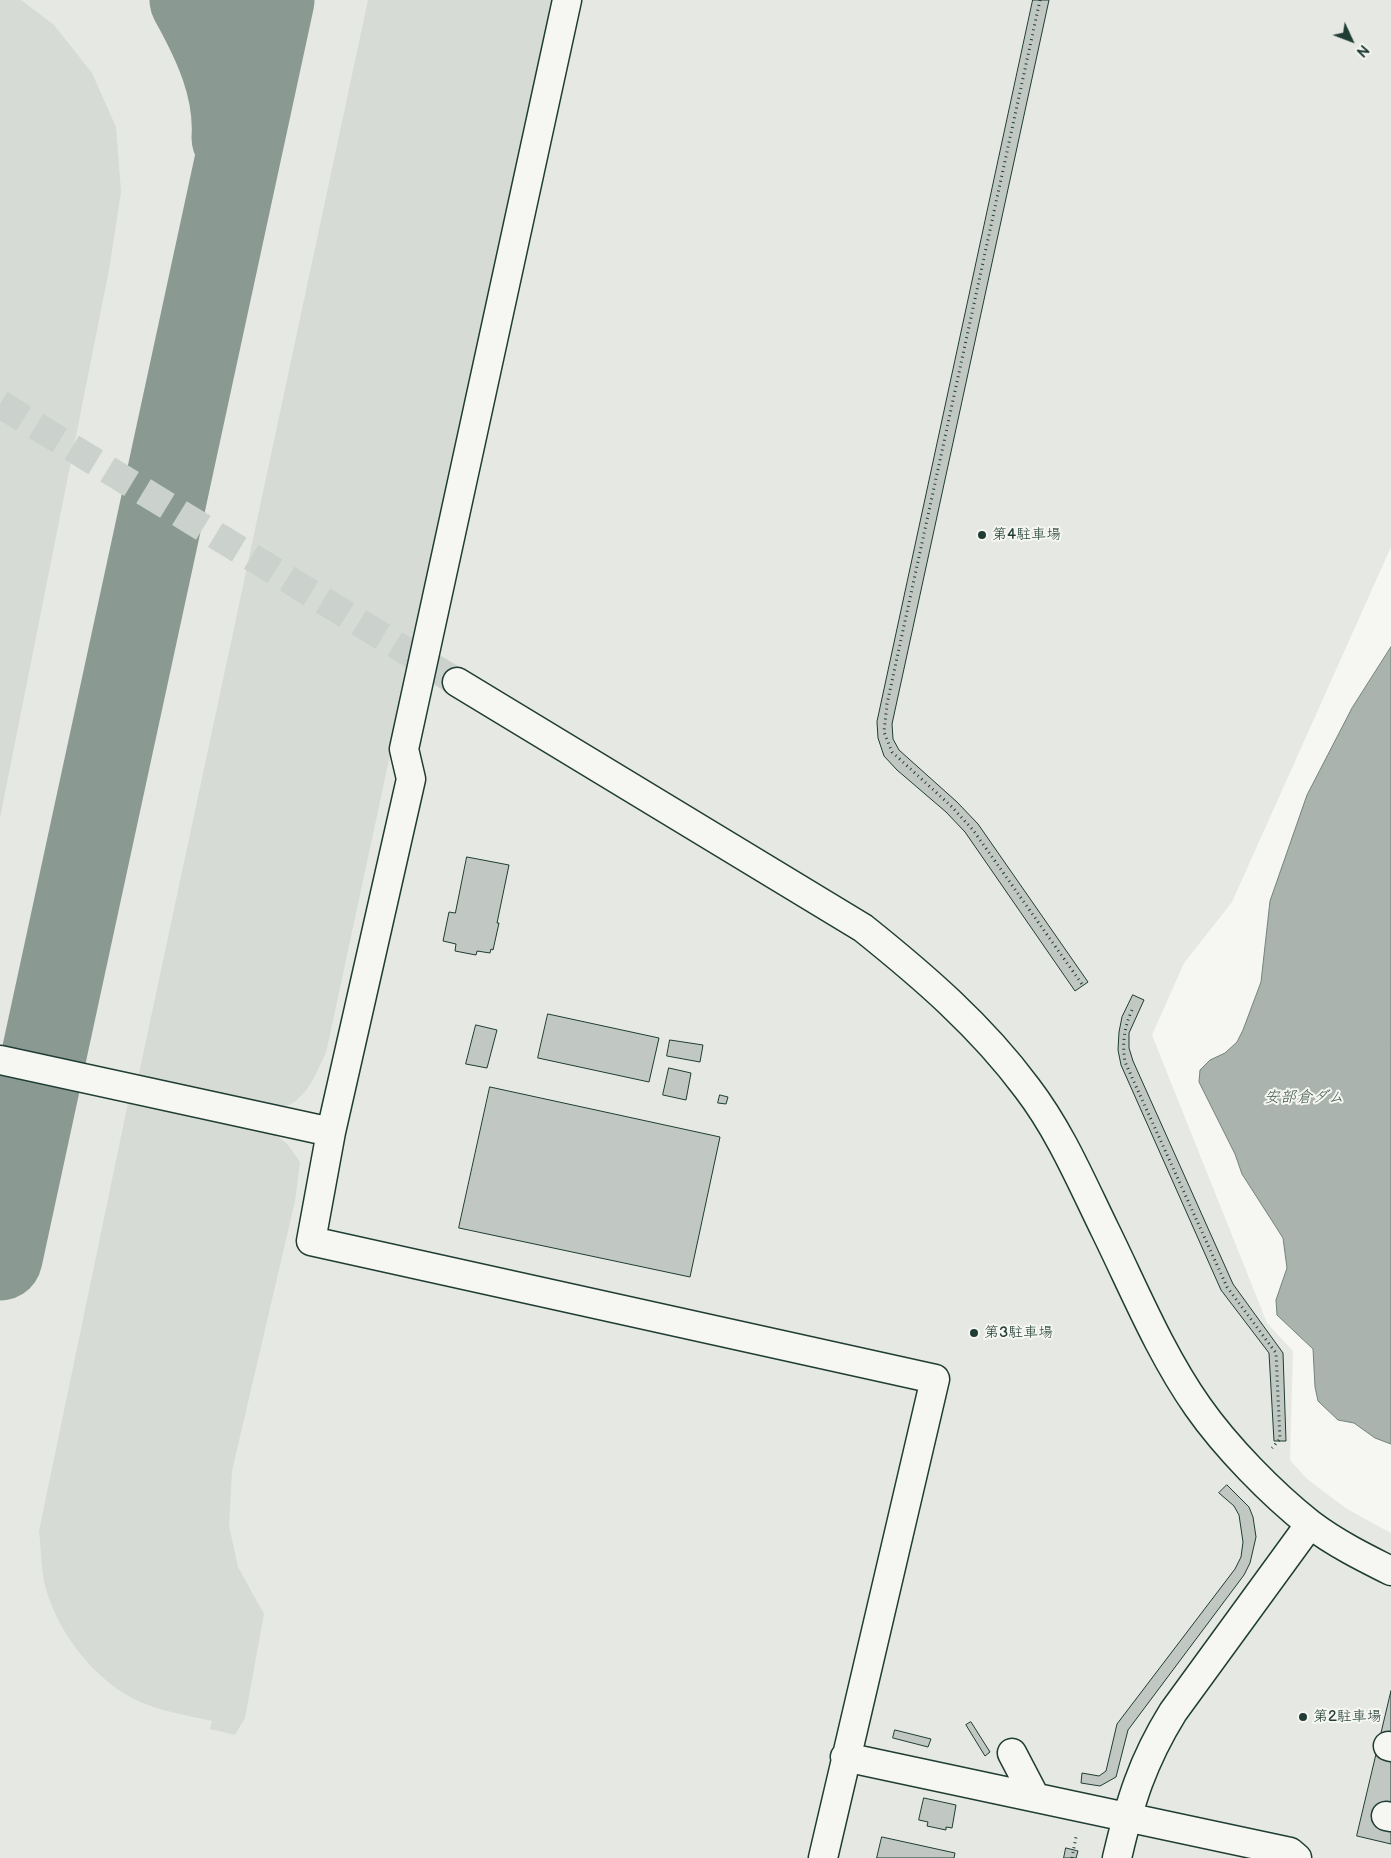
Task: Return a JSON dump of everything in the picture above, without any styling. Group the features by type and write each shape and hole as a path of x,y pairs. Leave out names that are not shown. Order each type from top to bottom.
{"street":[{"path":"567,0 404,749 411,779 331,1132 311,1241 935,1379 845,1757 823,1858"},
{"path":"457,682 863,928 923,976 976,1027 1028,1088 1062,1141 1157,1336 1198,1407 1251,1469 1310,1524 1353,1552 1391,1571"},
{"path":"0,1060 331,1132"},
{"path":"1117,1858 1126,1816 1141,1772 1173,1712 1310,1524"},
{"path":"1012,1753 1035,1797"},
{"path":"845,1757 1126,1816 1292,1848"}],"path":[{"path":"1040,0 887,704 884,732 892,752 951,806 973,830 1084,987"},
{"path":"1132,1010 1124,1032 1122,1047 1126,1062 1228,1287 1276,1352 1280,1439 1268,1452"},
{"path":"1072,1858 1078,1832"}],"shaded area":[{"path":"0,0 1391,0 1391,547 1232,902 1184,963 1152,1035 1267,1323 1293,1351 1290,1460 1307,1479 1347,1509 1391,1533 1391,1858 0,1858"},
{"path":"0,0 21,0 54,25 92,73 116,127 121,192 109,270 0,818"},
{"path":"368,0 552,0 326,1053 307,1089 296,1101 289,1105 262,1105 138,1078"},
{"path":"129,1098 268,1128 288,1145 300,1162 295,1201 232,1471 229,1526 238,1567 264,1614 245,1718 235,1735 210,1729 212,1721 143,1703 118,1690 103,1678 77,1649 56,1616 49,1598 42,1569 39,1531"}],"water":[{"name":"安部倉ダム","path":"1391,647 1391,1444 1375,1438 1354,1423 1338,1420 1318,1401 1315,1387 1313,1349 1277,1315 1276,1300 1287,1268 1283,1238 1242,1174 1235,1154 1199,1082 1200,1070 1210,1060 1225,1053 1237,1042 1243,1030 1261,982 1270,901 1307,795 1352,708"}],"building":[{"path":"1033,0 1049,0 892,724 893,739 899,750 957,802 978,824 1088,982 1075,991 965,832 946,812 897,770 884,756 878,738 877,722"},
{"path":"467,857 509,865 497,923 499,923 493,950 491,949 490,953 477,951 476,955 455,951 456,944 443,941 449,912 455,913"},
{"path":"1133,995 1144,1000 1129,1033 1129,1048 1133,1061 1233,1284 1283,1353 1286,1441 1274,1441 1269,1353 1221,1290 1121,1065 1118,1050 1119,1032 1122,1017"},
{"path":"548,1014 659,1038 649,1082 538,1058"},
{"path":"476,1025 497,1030 487,1068 466,1064"},
{"path":"670,1040 703,1045 700,1062 667,1056"},
{"path":"669,1068 691,1073 686,1100 663,1095"},
{"path":"490,1087 720,1137 690,1277 459,1228"},
{"path":"720,1095 728,1097 726,1104 718,1103"},
{"path":"1227,1485 1249,1507 1253,1517 1256,1537 1250,1563 1244,1575 1128,1730 1116,1777 1100,1786 1081,1783 1082,1773 1099,1776 1106,1771 1117,1724 1235,1569 1241,1557 1243,1542 1239,1515 1234,1506 1219,1493"},
{"name":"第2駐車場","path":"1391,1691 1391,1844 1357,1836"},
{"path":"971,1722 990,1752 985,1756 966,1725"},
{"path":"895,1730 931,1739 928,1747 893,1738"},
{"path":"924,1798 956,1805 952,1828 946,1827 946,1830 927,1826 928,1822 919,1820"},
{"path":"882,1837 955,1853 954,1858 877,1858"},
{"path":"1066,1848 1078,1851 1076,1858 1064,1858"}],"taxiway":[{"path":"192,0 217,49 223,66 232,101 234,138"},
{"path":"0,1258 272,0"}],"tunnel":[{"path":"0,404 457,682"}],"place":[{"name":"第4駐車場","path":"982,535"},
{"name":"第3駐車場","path":"974,1333"},
{"name":"第2駐車場","path":"1303,1717"}]}
